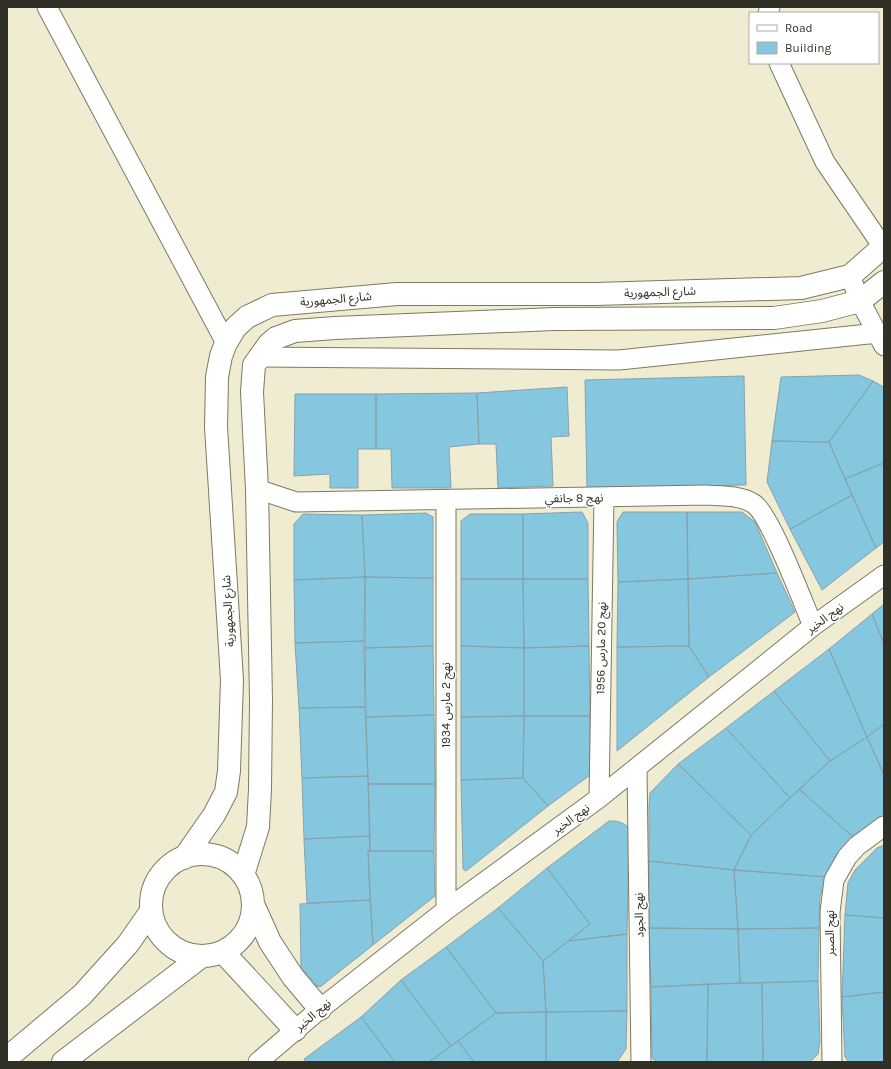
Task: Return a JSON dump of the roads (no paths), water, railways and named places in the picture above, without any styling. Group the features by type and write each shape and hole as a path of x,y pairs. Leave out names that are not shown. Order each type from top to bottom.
{"street":[{"path":"47,7 226,343"},
{"path":"258,357 619,360 882,336 860,301 850,276 884,247 825,162 779,64"},
{"name":"شارع الجمهورية","path":"184,858 214,815 226,792 229,771 232,731 232,680 216,427 217,377 221,356 226,343 235,328 247,317 272,305 397,294 595,294 801,288 850,276"},
{"path":"243,875 258,827 262,700 257,489 252,392 254,365 258,357 276,338 295,331 554,319 774,318 822,311 860,301 884,282"},
{"name":"نهج 8 جانفي","path":"257,489 296,502 604,498 706,495 745,499 755,504 769,523 813,626"},
{"name":"نهج 20 مارس 1956","path":"599,798 604,498"},
{"name":"نهج 2 مارس 1934","path":"446,500 446,910"},
{"name":"نهج الخير","path":"258,1062 320,1009 446,910 599,798 813,626 884,575"},
{"name":"نهج الجود","path":"637,768 641,1062"},
{"name":"نهج الصبر","path":"832,1062 830,912 834,880 847,857 857,846 884,826"},
{"path":"253,904 251,919 245,932 236,944 223,952 202,956 190,955 178,951 168,943 154,923 151,911 151,898 155,885 162,873 172,864 184,858 197,855 210,855 222,859 234,866 243,875 250,889 253,904 270,942 293,977 320,1009"},
{"path":"7,1058 82,995 128,944 151,911"},
{"path":"223,952 295,1030"},
{"path":"63,1062 202,956"}]}
